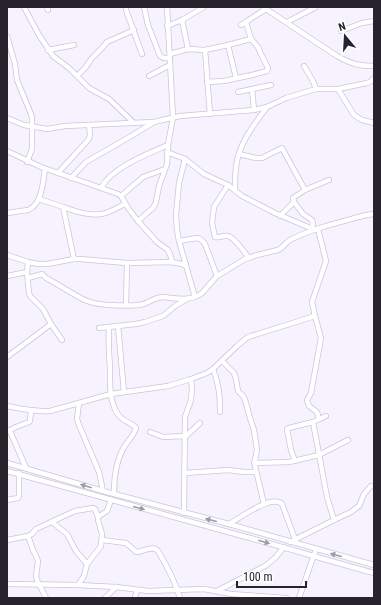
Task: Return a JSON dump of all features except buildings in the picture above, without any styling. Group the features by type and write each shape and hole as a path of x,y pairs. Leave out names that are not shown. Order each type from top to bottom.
{"street":[{"path":"24,7 48,50 53,56 60,60 89,88 109,99 134,123"},
{"path":"126,7 142,54"},
{"path":"144,7 148,25 160,56 164,58 188,49 205,50 251,39"},
{"path":"138,221 155,205 159,186 168,158 168,146 173,117 167,7"},
{"path":"167,26 182,20 204,7"},
{"path":"303,7 306,12"},
{"path":"287,22 316,7"},
{"path":"241,25 265,8 346,62 362,66 374,66"},
{"path":"182,20 188,49"},
{"path":"341,31 362,23 374,21"},
{"path":"207,82 224,81 268,71 262,54 251,39 246,22"},
{"path":"77,76 107,42 134,30"},
{"path":"7,36 15,64 17,80 31,114 32,149 28,162"},
{"path":"48,50 74,45"},
{"path":"228,45 236,78"},
{"path":"205,50 210,114"},
{"path":"150,76 170,65"},
{"path":"304,66 316,89"},
{"path":"7,118 24,126 47,129 65,126 154,122 173,117 254,110 267,107 286,98 316,89 338,89 367,84 374,78"},
{"path":"238,92 272,85"},
{"path":"252,89 254,110"},
{"path":"338,89 354,115 362,120 374,123"},
{"path":"235,189 236,166 242,144 267,107"},
{"path":"71,178 86,162 154,122"},
{"path":"58,173 89,139 89,125"},
{"path":"101,188 104,182 117,170 168,146"},
{"path":"239,154 262,158 282,148 305,190"},
{"path":"7,151 28,162 121,196 138,221 157,242 167,248 172,262"},
{"path":"168,152 185,160 206,175 228,185 242,196 280,216 315,229"},
{"path":"185,160 179,183 177,230 195,297"},
{"path":"7,213 30,209 36,205 45,168"},
{"path":"121,196 143,177 165,169"},
{"path":"319,419 316,412 309,406 307,400 311,393 321,338 314,316 312,302 326,261 312,220 305,216 292,199 305,190 329,180"},
{"path":"228,185 214,207 212,223 215,237 231,237 249,258"},
{"path":"38,199 80,213 100,215 125,204"},
{"path":"280,216 294,202"},
{"path":"63,207 74,259"},
{"path":"99,328 136,324 160,317 175,306 202,293 217,276 249,258 281,249 288,241 315,229 366,214 374,214"},
{"path":"179,241 200,238 204,244 217,276"},
{"path":"7,256 42,264 84,259 103,262 127,263 172,262 186,265"},
{"path":"28,262 27,272 31,297 43,309 62,340"},
{"path":"126,305 127,263"},
{"path":"42,264 42,274 46,278 86,301 98,304 143,304 162,297 188,299"},
{"path":"7,276 27,272"},
{"path":"28,278 42,274"},
{"path":"7,406 41,412 111,394 168,386 207,373 248,337 314,316"},
{"path":"7,357 51,324"},
{"path":"118,326 124,392"},
{"path":"109,327 108,347 111,394 119,417 136,427 120,455 115,472 114,493"},
{"path":"222,361 234,373 238,391 244,398 254,430 257,450 254,463 264,504"},
{"path":"213,369 220,392 220,412"},
{"path":"184,513 185,417 191,400 191,379"},
{"path":"79,403 79,425 99,472 103,491"},
{"path":"26,468 8,432 30,421 31,411"},
{"path":"295,460 291,450 287,430 289,428 314,422 326,416"},
{"path":"314,422 327,496 334,520"},
{"path":"150,432 163,437 186,436 200,423"},
{"path":"254,463 283,462 319,455 348,440"},
{"path":"7,463 103,491 229,524 374,565"},
{"path":"7,500 18,498 19,496 19,466"},
{"path":"185,473 228,470 256,472"},
{"path":"7,471 374,573"},
{"path":"290,542 355,510 364,494 371,486"},
{"path":"98,517 107,511 111,500"},
{"path":"229,524 264,504 277,501 281,502 282,504 296,539"},
{"path":"7,540 28,536 36,529 78,510 95,509 102,534 101,546 87,564 84,576 78,585"},
{"path":"52,522 68,536 76,550 87,564"},
{"path":"28,536 38,561 36,576 46,598"},
{"path":"102,540 126,543 137,552 156,548 166,565 178,590 180,598"},
{"path":"217,591 265,566 275,558 284,547"},
{"path":"299,598 316,549"},
{"path":"7,584 78,585 116,587 137,590 197,589 231,594 286,598"},
{"path":"105,598 116,587"},
{"path":"135,598 137,590"}]}
